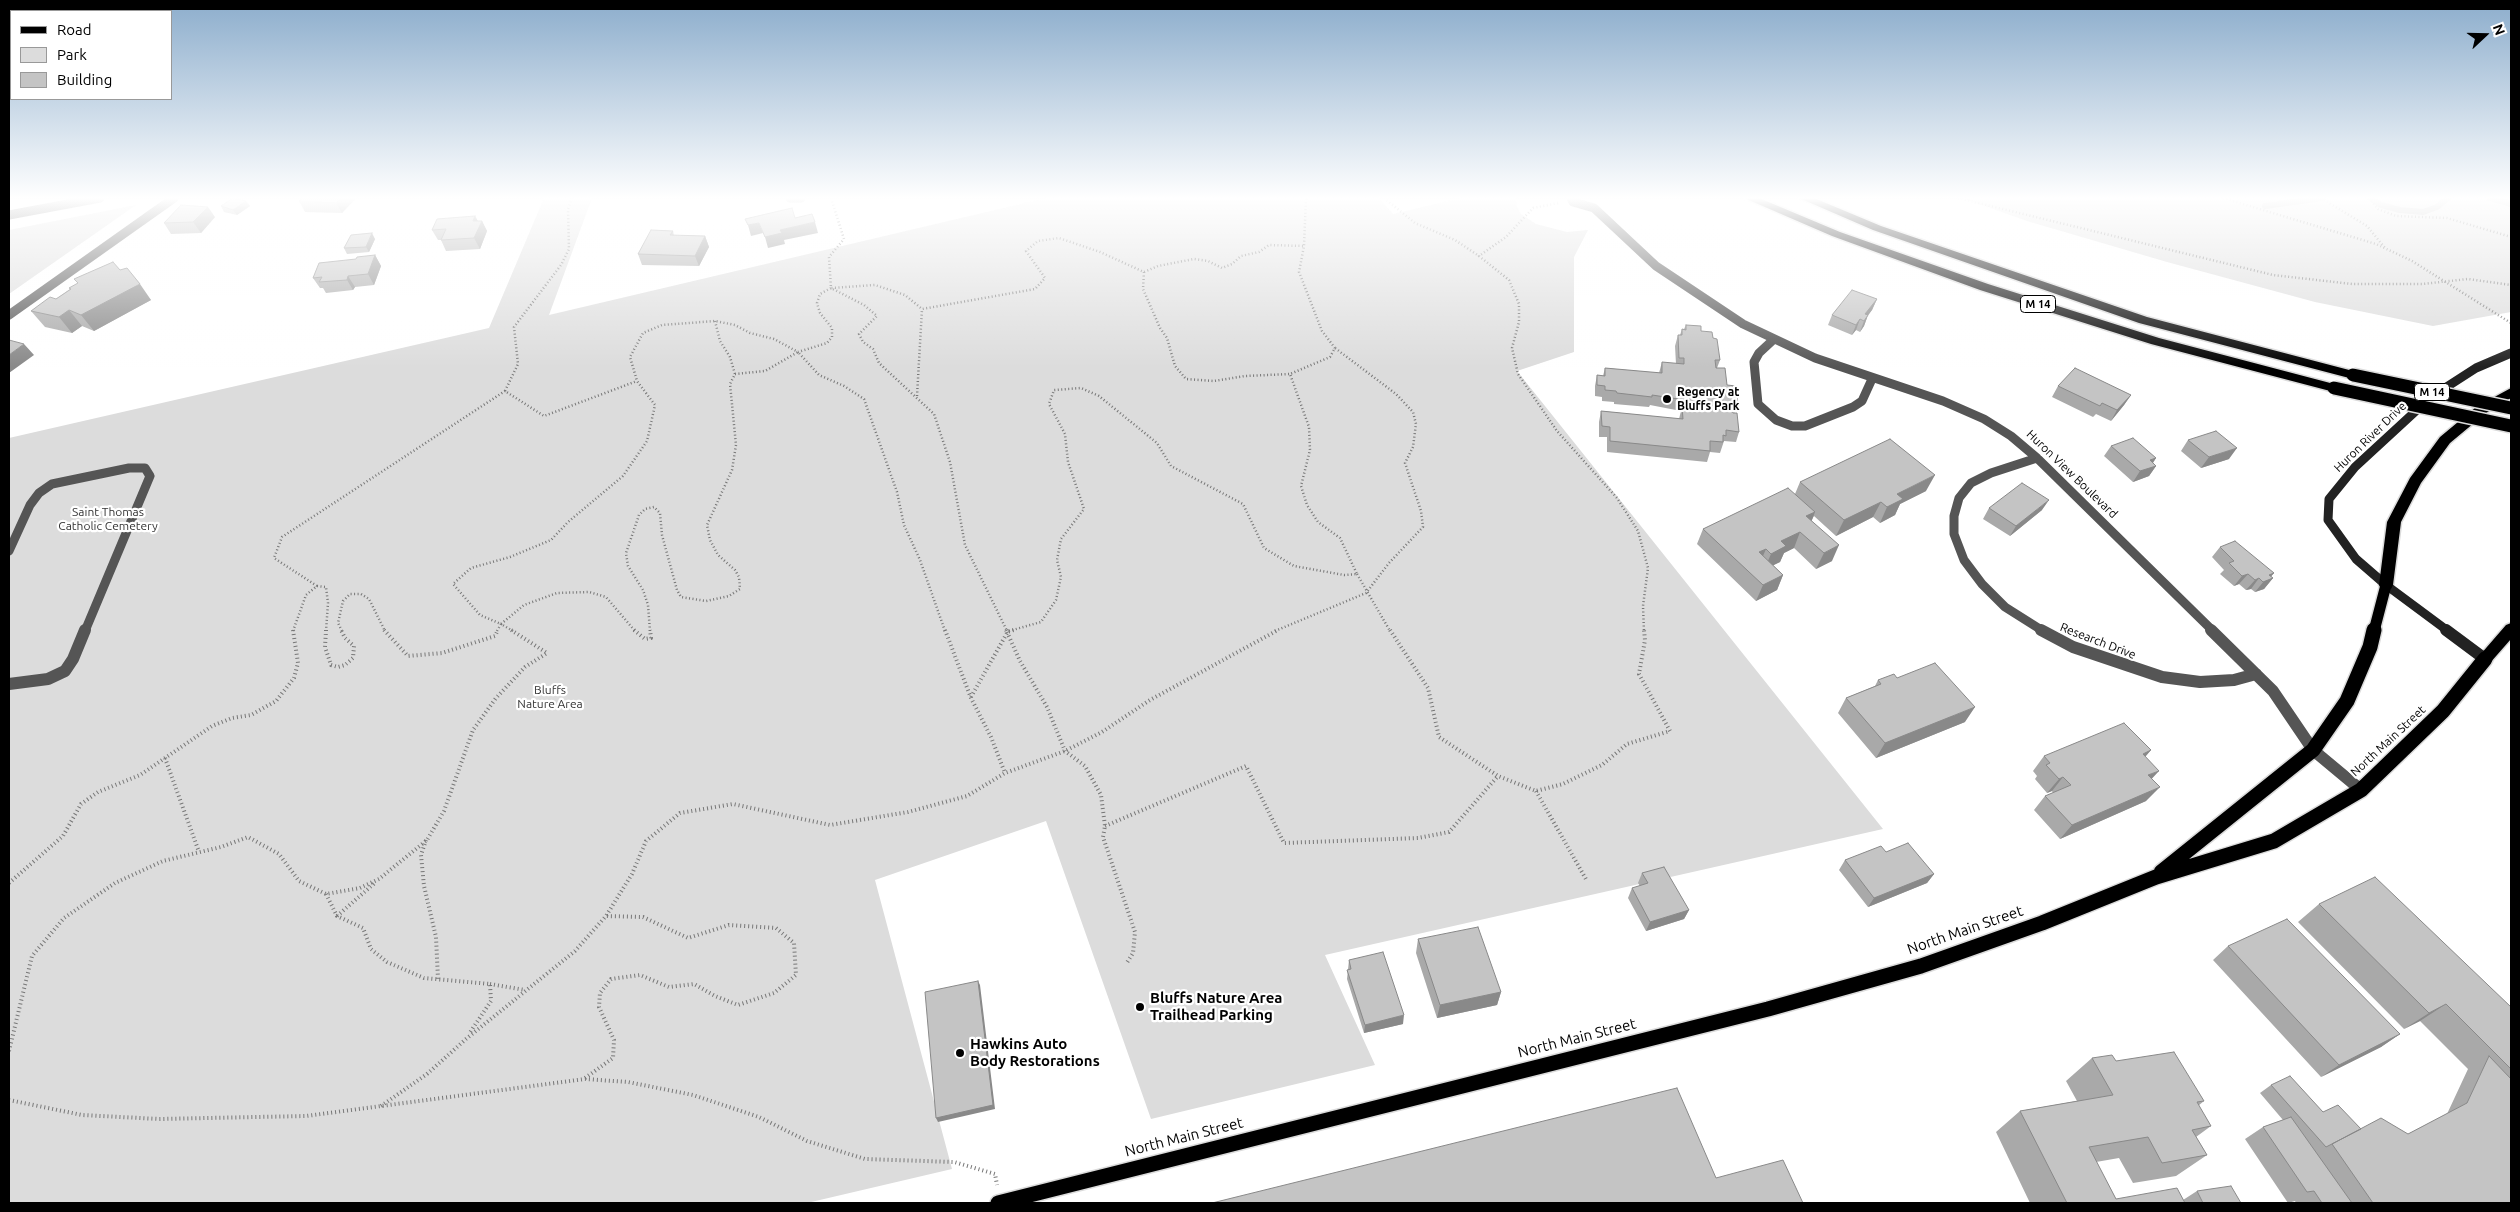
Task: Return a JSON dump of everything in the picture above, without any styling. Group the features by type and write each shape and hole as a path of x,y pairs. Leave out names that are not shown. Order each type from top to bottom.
{"highway":[{"name":"M 14","path":"1893,255 1984,287 2155,341 2334,388 2511,426"},
{"name":"M 14","path":"1954,255 2143,320 2353,375 2511,408"},
{"path":"2386,585 2394,522 2415,480 2445,440 2481,410 2511,392"},
{"path":"2485,659 2511,628"}],"main road":[{"name":"North Main Street","path":"2156,877 2313,750 2347,701 2370,646 2386,585"},
{"name":"North Main Street","path":"999,1203 1768,1009 1921,966 2042,923 2156,877 2274,841 2361,790 2443,711 2485,659"}],"street":[{"path":"9,315 94,255"},
{"name":"Huron View Boulevard","path":"1644,255 1685,288 1773,340 1872,379 1943,401 1984,420 2011,436 2037,458 2273,691 2313,750 2361,790"},
{"path":"1773,340 1759,353 1754,362 1758,404 1776,420 1792,426 1804,426 1853,408 1862,400 1872,379"},
{"name":"Huron River Drive","path":"2485,659 2386,585 2344,545 2328,520 2329,499 2355,468 2400,423 2431,397 2476,368 2511,353"},
{"name":"Research Drive","path":"2037,458 1991,473 1971,483 1959,498 1954,516 1954,534 1964,560 1982,584 2005,607 2027,623 2073,647 2162,677 2200,682 2234,680 2256,674"},
{"path":"9,551 30,505 39,493 52,484 129,468 146,468 150,476 73,659 64,671 48,679 9,684"}],"path":[{"path":"566,255 561,265 514,327 518,364 505,390 282,536 274,558 317,586 326,587 328,603 325,647 331,665 338,667 345,665 353,658 354,646 345,638 338,623 343,601 350,594 362,594 369,599 383,629 408,656 442,653 475,644 495,636 501,624 524,605 541,598 576,590 606,597 637,634 645,639 651,638 648,605 642,590 628,566 626,553 632,531 640,516 646,509 654,507 660,513 662,535 677,590 681,597 706,601 729,596 740,589 739,577 718,555 710,540 707,525 732,470 736,445 730,384 735,374 730,358 720,341 715,321"},
{"path":"831,255 829,257 831,288"},
{"path":"735,374 765,371 798,352 826,343 832,337 832,328 820,313 817,303 820,294 831,288 875,285 905,296 922,309 1035,289 1045,278 1029,255"},
{"path":"1106,255 1144,272 1158,266 1194,259 1208,261 1222,268 1232,264 1241,256 1247,255"},
{"path":"380,1106 427,1074 466,1039 575,951 606,916 632,874 646,841 680,813 733,804 830,825 908,812 967,796 1005,773 1065,750 1102,732 1150,700 1269,634 1366,593 1389,563 1423,526 1421,511 1405,463 1413,447 1416,424 1413,412 1396,394 1335,348 1322,331 1299,272 1302,255"},
{"path":"2187,255 2274,275 2352,284 2422,284 2468,279 2511,284"},
{"path":"2399,255 2511,323"},
{"path":"1290,374 1309,427 1310,450 1308,469 1301,486 1307,506 1318,522 1340,538 1366,593 1428,688 1440,737 1498,776 1536,791 1563,784 1602,766 1627,744 1670,730 1639,674 1645,640 1643,606 1648,568 1638,531 1617,498 1557,431 1518,374 1512,348 1519,322 1519,304 1509,280 1479,256"},
{"path":"1144,272 1143,289 1160,328 1167,338 1175,366 1186,379 1214,381 1245,376 1290,374 1330,357 1335,348"},
{"path":"831,288 864,306 877,316 859,334 863,342 873,349 879,364 917,396 934,414 950,462 958,520 965,545 979,571 986,593 1047,707 1065,750 1085,766 1101,795 1105,826 1103,837 1135,932 1133,953 1126,964"},
{"path":"917,396 922,309"},
{"path":"438,979 436,937 424,886 420,856 426,840 444,811 473,730 496,698 524,667 547,653 501,624 480,615 453,584 471,568 510,557 551,540 568,522 622,476 647,441 655,405 637,381 630,357 643,333 662,325 715,321 735,325 750,334 774,339 798,352 819,375 844,386 864,399 897,492 904,525 920,560 971,698 991,737 1005,773"},
{"path":"505,390 544,416 637,381"},
{"path":"971,698 1007,632 1041,622 1056,600 1061,577 1057,560 1061,539 1084,510 1068,462 1065,434 1049,404 1054,390 1081,388 1099,396 1157,443 1171,466 1243,504 1264,548 1294,566 1344,575 1357,574"},
{"path":"9,883 63,836 81,804 98,792 140,775 212,726 232,718 251,714 276,701 294,678 298,663 293,630 306,595 317,586"},
{"path":"165,758 199,852"},
{"path":"1105,826 1246,766 1284,843 1418,838 1449,832 1498,776"},
{"path":"1536,791 1587,881"},
{"path":"9,1050 32,956 64,918 115,883 163,861 248,837 279,854 299,882 326,894 360,888 379,879 390,869"},
{"path":"337,916 426,840"},
{"path":"326,894 337,916 363,928 371,949 387,962 424,978 490,984 525,990"},
{"path":"585,1078 613,1058 614,1040 598,1007 600,993 611,979 640,975 669,987 694,984 715,996 738,1005 774,993 796,974 794,943 776,928 729,925 688,938 668,927 643,917 606,916"},
{"path":"466,1039 492,1001 490,984"},
{"path":"9,1100 82,1115 159,1119 230,1116 306,1116 585,1078 628,1082 693,1095 759,1117 807,1141 864,1159 954,1162 995,1174 999,1203"}],"green space":[{"path":"9,255 65,255 9,294"},
{"name":"Bluffs Nature Area","path":"520,255 571,255 549,315 806,255 1575,255 1574,352 1517,371 1883,829 1325,955 1375,1065 1151,1119 1046,821 875,880 952,1169 807,1203 9,1203 9,438 489,328"},
{"path":"2142,255 2511,255 2511,312 2433,326 2315,302"}],"building":[{"path":"375,255 368,274 348,276 347,280 319,282 322,277 313,278 319,263"},
{"path":"654,255 696,255 695,256"},
{"path":"113,262 120,270 127,268 140,284 81,315 69,310 59,317 31,311 50,297 56,299 71,289 69,288 78,283 74,279"},
{"path":"1852,290 1877,299 1865,314 1868,315 1864,321 1860,319 1856,325 1832,315"},
{"name":"Regency at Bluffs Park","path":"1686,325 1701,326 1701,331 1712,332 1713,338 1717,339 1720,360 1715,360 1716,368 1725,368 1727,385 1736,386 1738,405 1732,405 1733,413 1737,413 1739,432 1726,430 1726,436 1723,435 1723,442 1710,441 1710,451 1610,441 1610,427 1602,426 1601,411 1683,419 1682,407 1686,408 1685,400 1605,390 1605,386 1597,385 1597,375 1605,376 1605,368 1662,373 1662,362 1684,364 1684,358 1679,358 1678,335 1682,335 1682,329 1686,330"},
{"path":"9,340 24,344 9,355"},
{"path":"2075,368 2131,395 2117,410 2102,403 2100,406 2058,386"},
{"path":"2216,431 2237,448 2209,457 2188,440"},
{"path":"2133,438 2156,458 2150,460 2156,466 2140,471 2111,446"},
{"path":"1890,439 1935,475 1897,494 1903,499 1887,507 1881,502 1844,520 1800,482"},
{"path":"2022,483 2049,500 2016,526 1989,508"},
{"path":"1788,488 1815,512 1806,516 1839,545 1824,553 1800,532 1781,541 1786,546 1771,554 1766,549 1759,552 1783,575 1763,585 1703,529"},
{"path":"2235,541 2274,573 2269,575 2273,578 2263,582 2259,578 2255,580 2248,574 2242,576 2229,563 2234,561 2220,547"},
{"path":"1935,663 1975,707 1885,743 1846,698 1881,684 1878,680 1894,674 1897,678"},
{"path":"2124,723 2151,750 2143,754 2159,771 2148,775 2160,787 2072,825 2045,796 2071,785 2063,777 2059,779 2046,765 2050,763 2044,756"},
{"path":"1908,843 1934,874 1874,898 1845,860 1881,846 1886,852"},
{"path":"1664,867 1689,910 1650,922 1632,888 1648,883 1642,873"},
{"path":"2375,877 2511,1007 2511,1069 2446,1004 2429,1013 2319,904"},
{"path":"2287,919 2400,1034 2339,1065 2228,946"},
{"path":"1478,927 1501,992 1440,1005 1418,939"},
{"path":"1383,952 1404,1015 1365,1025 1347,970 1351,969 1349,960"},
{"name":"Hawkins Auto Body Restorations","path":"978,981 993,1105 936,1118 925,992"},
{"path":"2174,1052 2204,1101 2197,1102 2211,1126 2192,1130 2207,1155 2162,1163 2148,1137 2089,1147 2116,1199 2177,1188 2185,1203 2067,1203 2020,1111 2113,1095 2092,1058 2112,1055 2116,1061"},
{"path":"2489,1056 2511,1079 2511,1203 2373,1203 2332,1144 2381,1118 2408,1134 2467,1103"},
{"path":"2290,1076 2323,1112 2338,1105 2361,1129 2326,1147 2271,1085"},
{"path":"1677,1088 1716,1178 1783,1160 1803,1203 1212,1203"},
{"path":"2291,1117 2352,1203 2322,1203 2314,1191 2307,1192 2263,1127"},
{"path":"2231,1186 2241,1203 2203,1203 2197,1191"}],"place":[{"name":"Regency at Bluffs Park","path":"1667,399"},
{"name":"Bluffs Nature Area Trailhead Parking","path":"1140,1007"},
{"name":"Hawkins Auto Body Restorations","path":"960,1053"}],"park label":[{"name":"Saint Thomas Catholic Cemetery","path":"108,519"}]}
